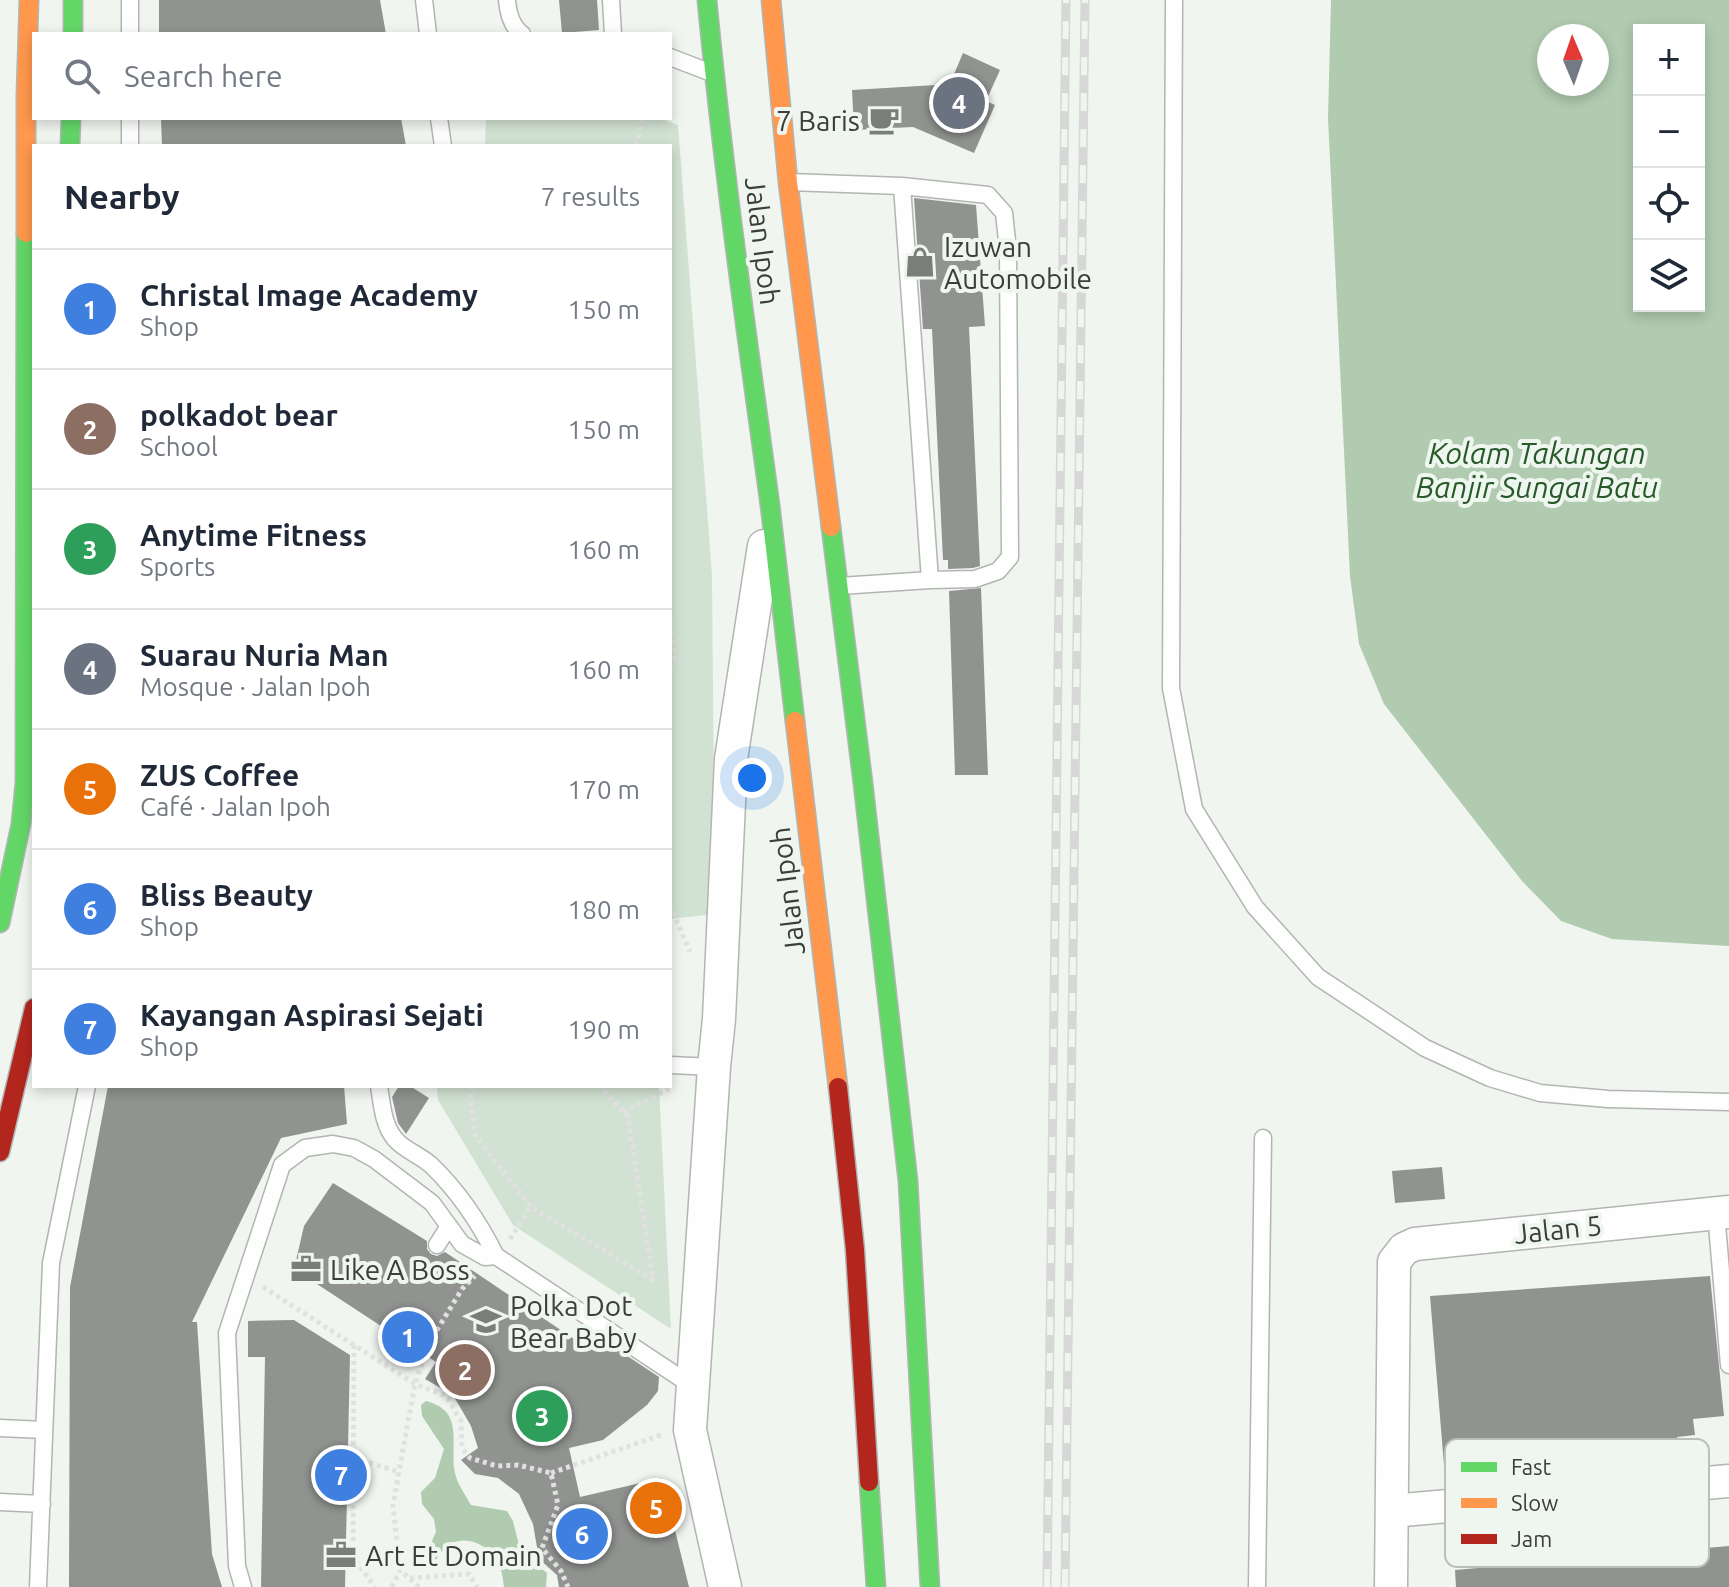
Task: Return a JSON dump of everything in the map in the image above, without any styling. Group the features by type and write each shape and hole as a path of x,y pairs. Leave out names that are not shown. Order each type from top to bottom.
{"main road":[{"path":"0,923 21,824 25,783 26,95 29,0"},
{"path":"73,0 73,32"},
{"name":"Jalan Ipoh","path":"707,0 836,1063 855,1250 876,1587"},
{"name":"Jalan Ipoh","path":"777,3 788,182 863,783 908,1181 930,1587"},
{"path":"70,144 71,120"},
{"path":"0,1152 21,1035 32,1012"}],"street":[{"path":"725,1587 690,1430 719,1019 731,759 770,506"},
{"name":"Jalan 5","path":"1392,1511 1394,1262 1404,1249 1415,1244 1722,1212"},
{"path":"1709,1483 1729,1481"},
{"path":"1391,1587 1392,1511 1445,1506"}],"lane":[{"path":"130,0 130,32"},
{"path":"424,0 428,32"},
{"path":"507,0 508,14 518,32"},
{"path":"611,0 613,32"},
{"path":"1174,0 1171,688 1194,809 1255,907 1318,977 1425,1048 1490,1078 1540,1093 1608,1099 1729,1102"},
{"path":"672,58 714,74"},
{"path":"130,120 130,144"},
{"path":"439,120 443,144"},
{"path":"788,182 902,186 988,195 1004,213 1008,250 1010,557 998,571 975,579 839,586"},
{"path":"902,186 930,580"},
{"path":"672,1065 714,1067"},
{"path":"38,1587 51,1263 87,1088"},
{"path":"379,1088 386,1123 396,1140 428,1163 456,1191 483,1230 496,1256 694,1387"},
{"path":"1257,1587 1263,1138"},
{"path":"243,1587 237,1566 227,1333 282,1165 305,1148 333,1144 354,1148 374,1159 432,1203 462,1244 485,1257 496,1256"},
{"path":"1722,1212 1729,1365"},
{"path":"437,1245 449,1226"},
{"path":"0,1428 44,1430"},
{"path":"0,1502 42,1504"}],"path":[{"path":"636,144 642,120"},
{"path":"672,638 672,662"},
{"path":"472,1088 470,1094 475,1135 531,1207 653,1280 628,1117 602,1088"},
{"path":"623,1112 644,1101"},
{"path":"517,1230 531,1207"},
{"path":"260,1286 415,1384 446,1396 461,1421 462,1448 470,1458 497,1466 518,1465 551,1473 656,1436"},
{"path":"392,1587 400,1570 393,1505 415,1384 429,1343 462,1289"},
{"path":"354,1345 353,1557 375,1587"},
{"path":"354,1458 399,1472"},
{"path":"551,1473 558,1505 542,1548 561,1571 568,1587"},
{"path":"400,1570 419,1587"},
{"path":"409,1578 469,1574 477,1587"}],"shaded area":[{"path":"486,120 665,120 678,125 712,575 715,914 672,919 672,144 485,144"},
{"path":"437,1088 659,1088 671,1329 513,1225 438,1100"}],"water":[{"name":"Kolam Takungan Banjir Sungai Batu","path":"1331,0 1729,0 1729,946 1612,939 1561,921 1522,881 1384,704 1359,644 1350,576 1328,118"},
{"path":"426,1401 439,1406 452,1422 456,1477 471,1505 507,1511 513,1521 521,1553 547,1573 546,1587 504,1587 498,1562 493,1555 471,1541 463,1540 448,1546 432,1570 432,1541 436,1532 434,1519 422,1504 421,1492 435,1478 444,1449 422,1416 421,1405"}],"building":[{"path":"159,0 380,0 386,32 159,32"},
{"path":"559,0 597,0 599,30 562,32"},
{"path":"963,53 1000,70 986,101 995,105 974,153 913,127 854,130 852,90 936,85 938,81 949,86"},
{"path":"161,120 401,120 406,144 162,144"},
{"path":"914,198 976,205 985,326 969,327 980,566 973,568 948,569 948,560 943,560 932,329 923,329"},
{"path":"981,588 988,775 955,775 949,591"},
{"path":"108,1088 344,1088 347,1124 281,1138 192,1322 197,1322 212,1554 222,1587 69,1587 70,1287"},
{"path":"398,1088 413,1088 429,1098 406,1134 398,1123 392,1097"},
{"path":"1442,1167 1445,1199 1395,1203 1392,1171"},
{"path":"333,1183 427,1241 431,1254 437,1256 445,1252 586,1347 594,1334 659,1377 658,1391 647,1405 603,1440 569,1448 580,1497 662,1478 689,1587 559,1587 557,1575 539,1559 533,1524 519,1494 498,1478 475,1474 461,1460 478,1448 471,1426 453,1395 425,1379 436,1362 294,1269 304,1226"},
{"path":"1710,1276 1724,1416 1693,1419 1695,1435 1677,1439 1445,1439 1445,1477 1430,1296"},
{"path":"294,1320 350,1355 345,1587 261,1587 265,1357 248,1357 248,1321"},
{"path":"1729,1546 1729,1587 1456,1587 1455,1570 1489,1567 1709,1567 1709,1548"}],"railway":[{"path":"1047,1587 1066,0"},
{"path":"1065,1587 1085,0"}],"traffic: fast":[{"path":"73,0 73,32"},
{"path":"707,0 795,721"},
{"path":"70,144 71,120"},
{"path":"0,923 21,824 25,783 26,233"},
{"path":"831,527 908,1181 930,1587"},
{"path":"869,1482 876,1587"}],"traffic: slow":[{"path":"26,233 29,0"},
{"path":"771,0 788,182 831,527"},
{"path":"795,721 838,1087"}],"traffic: jam":[{"path":"0,1152 32,1016"},
{"path":"838,1087 855,1250 869,1482"}],"place":[{"name":"Suarau Nuria Man","path":"959,103"},
{"name":"7 Baris","path":"884,120"},
{"name":"Izuwan Automobile","path":"920,262"},
{"name":"Like A Boss","path":"306,1269"},
{"name":"Polka Dot Bear Baby","path":"486,1321"},
{"name":"Christal Image Academy","path":"408,1337"},
{"name":"polkadot bear","path":"465,1370"},
{"name":"Anytime Fitness","path":"542,1416"},
{"name":"Kayangan Aspirasi Sejati","path":"341,1475"},
{"name":"ZUS Coffee","path":"656,1508"},
{"name":"Bliss Beauty","path":"582,1534"},
{"name":"Art Et Domain","path":"341,1555"}]}
